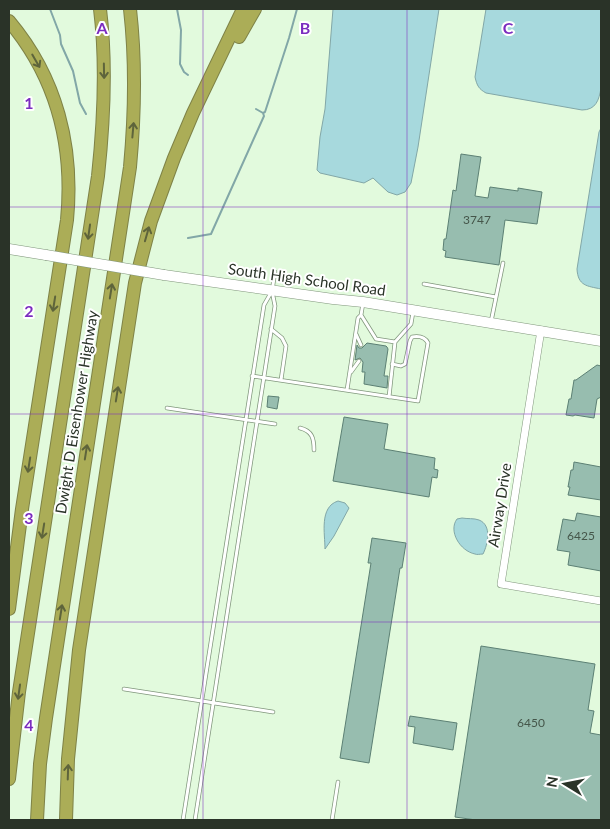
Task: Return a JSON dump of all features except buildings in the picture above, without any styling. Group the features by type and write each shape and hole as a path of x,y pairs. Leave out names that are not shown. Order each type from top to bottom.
{"highway":[{"name":"Dwight D Eisenhower Highway","path":"9,779 18,701 100,160 103,130 104,51 100,9"},
{"name":"Dwight D Eisenhower Highway","path":"37,820 40,764 46,718 130,167 135,82 130,9"},
{"path":"66,820 68,759 75,682 87,591 135,284 148,232 186,128 244,9"},
{"path":"163,187 255,9"},
{"path":"9,21 30,50 42,70 50,89 63,128 69,179 67,220 22,509 9,609"}],"street":[{"name":"South High School Road","path":"9,249 164,275 413,309 601,341"},
{"name":"Airway Drive","path":"541,330 501,584 601,601"}],"lane":[{"path":"491,322 502,263"},
{"path":"195,820 275,306 272,291 275,272"},
{"path":"424,284 496,297"},
{"path":"184,820 252,376 264,304 272,291"},
{"path":"347,390 358,318 361,315 363,302"},
{"path":"389,397 396,342 411,324 413,309"},
{"path":"361,315 376,339 396,342"},
{"path":"271,329 282,338 286,346 281,380"},
{"path":"356,333 361,345"},
{"path":"252,376 418,402 427,340 412,337 405,364 400,366 392,364"},
{"path":"350,374 359,361"},
{"path":"167,408 275,424"},
{"path":"300,428 310,432 314,450"},
{"path":"124,689 273,712"},
{"path":"332,820 338,782"}],"water":[{"path":"333,9 439,9 411,183 405,192 397,195 388,192 373,178 364,183 320,173 317,170 325,109"},
{"path":"486,9 601,9 601,88 596,104 587,110 582,110 486,93 482,90 475,77"},
{"path":"601,128 601,289 581,282 577,269"},
{"path":"338,501 345,503 349,508 325,549 324,522 328,509"},
{"path":"457,519 479,520 486,526 488,535 483,554 470,552 460,545 457,540 454,529 455,524"}],"waterway":[{"path":"50,9 60,35 61,44 73,71 80,103 86,114"},
{"path":"177,9 181,30 180,64 188,75"},
{"path":"188,238 211,234 264,116 263,113 265,112 297,9"},
{"path":"256,109 263,113"}]}
